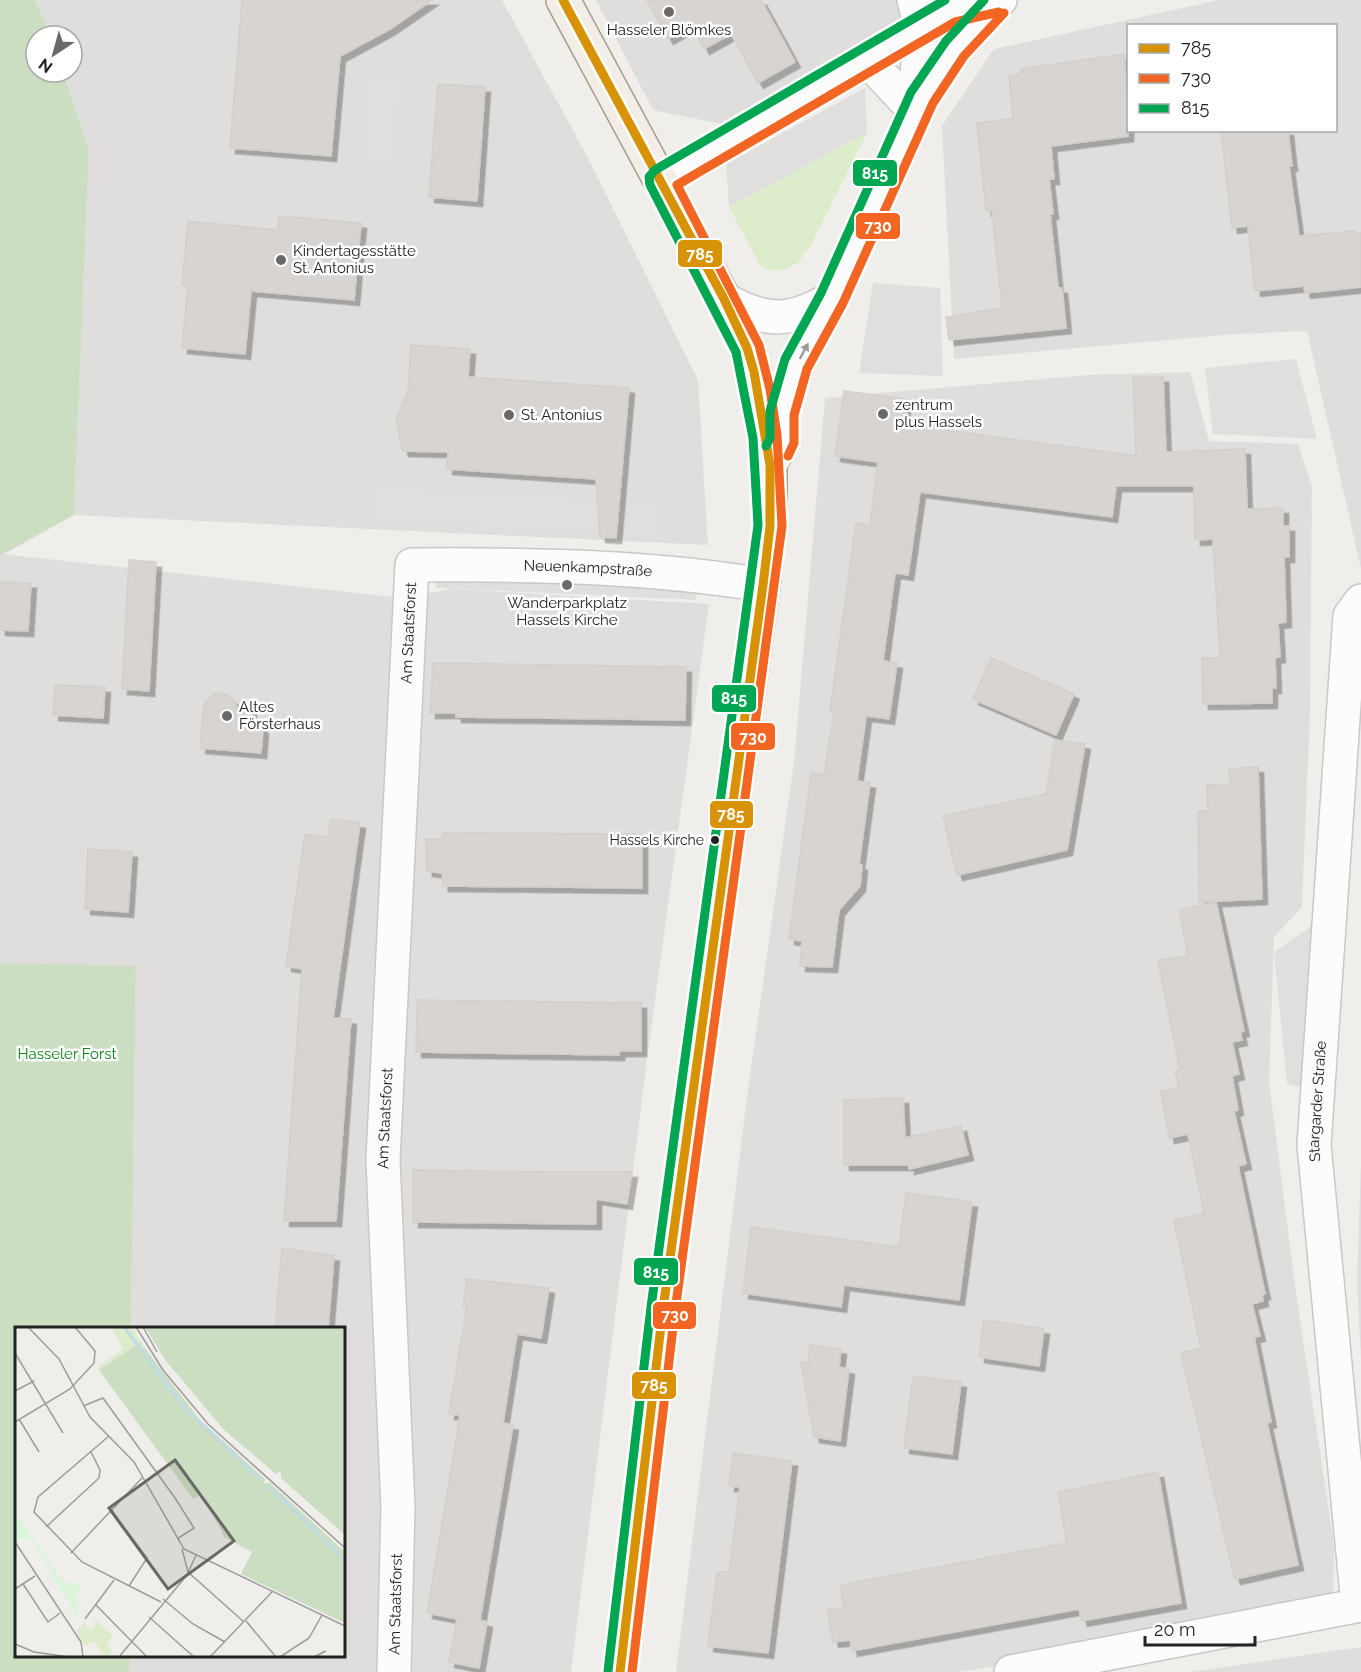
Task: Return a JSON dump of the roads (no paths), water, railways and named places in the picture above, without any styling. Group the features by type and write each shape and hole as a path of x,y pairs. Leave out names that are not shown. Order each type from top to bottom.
{"main road":[{"path":"563,0 724,299 747,348 754,372 770,465 770,526 763,585 663,1309 620,1672"}],"street":[{"path":"661,180 868,61 918,14 950,11 998,0"},
{"path":"914,110 943,63 998,0"},
{"path":"770,465 782,441 782,413 789,382 832,298 908,134 914,110 918,14"},
{"path":"868,61 914,110"},
{"path":"724,299 748,313 779,318 798,315 832,298"},
{"name":"Neuenkampstraße","path":"412,565 518,564 721,578 763,585"},
{"name":"Am Staatsforst","path":"394,1672 398,1507 383,1160 412,565"},
{"name":"Stargarder Straße","path":"1359,1605 1314,1144 1350,616 1361,601"},
{"path":"1011,1672 1359,1605"}],"place":[{"name":"Hasseler Blömkes","path":"669,12"},
{"name":"Kindertagesstätte St. Antonius","path":"281,260"},
{"name":"zentrum plus Hassels","path":"883,414"},
{"name":"St. Antonius","path":"509,415"},
{"name":"Wanderparkplatz Hassels Kirche","path":"567,585"},
{"name":"Altes Försterhaus","path":"227,716"},
{"name":"Hassels Kirche","path":"715,840"}],"park label":[{"name":"Hasseler Forst","path":"67,1054"}]}
